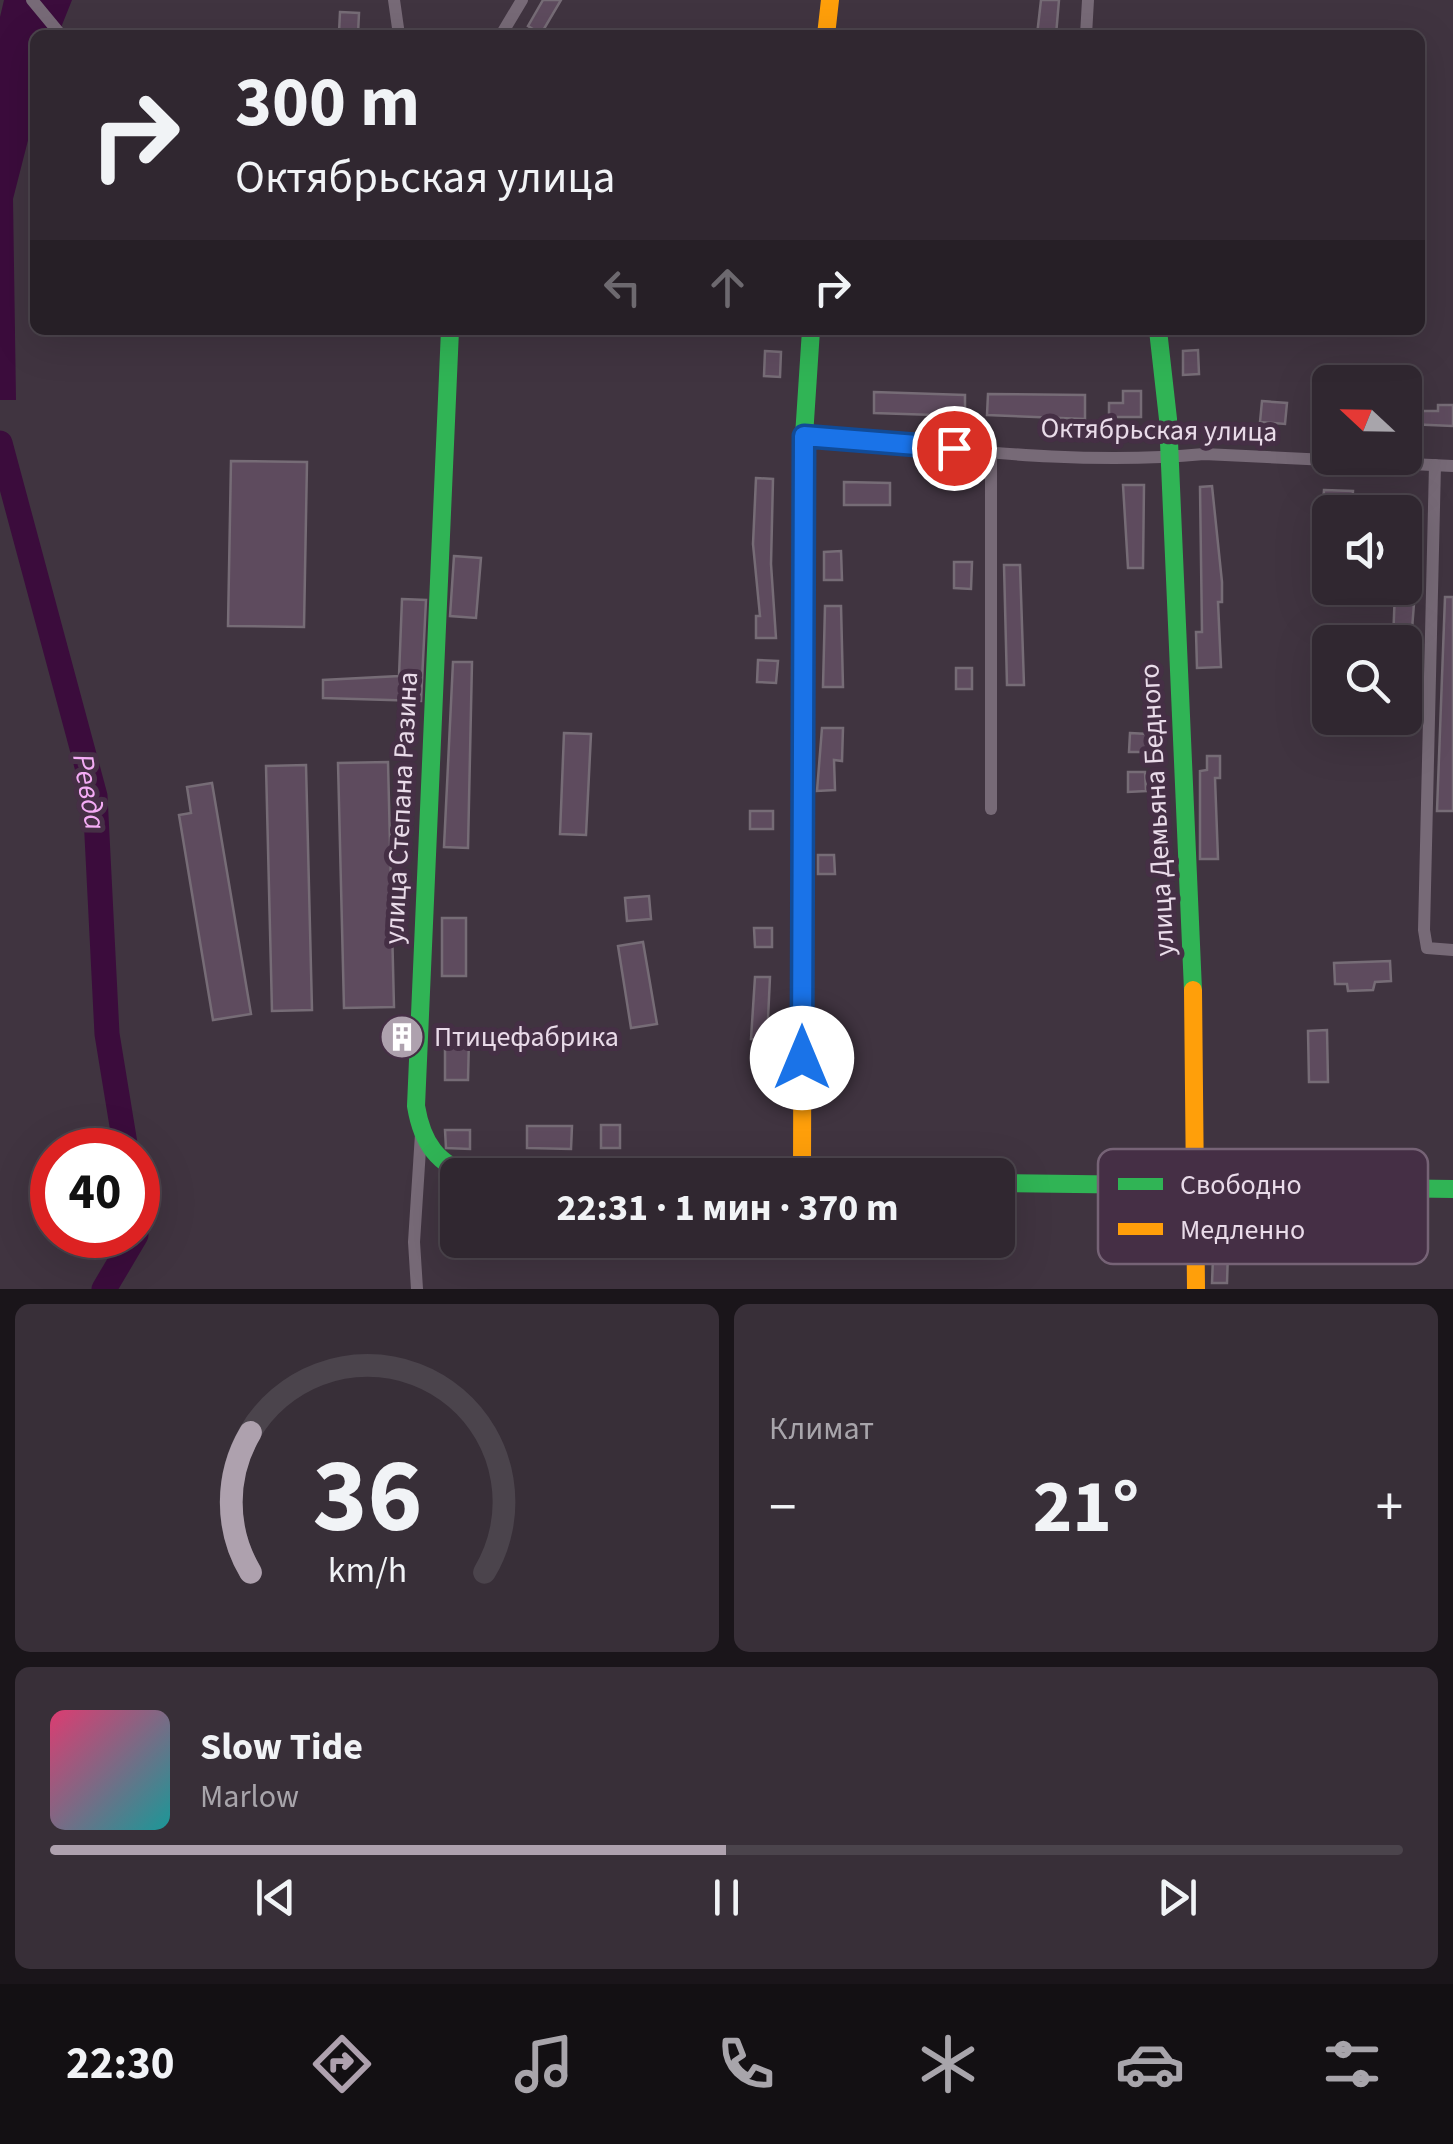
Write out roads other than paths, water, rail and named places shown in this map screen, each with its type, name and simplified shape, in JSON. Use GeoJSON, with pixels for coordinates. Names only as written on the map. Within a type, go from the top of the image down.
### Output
{"type":"FeatureCollection","features":[{"type":"Feature","properties":{"kind":"street"},"geometry":{"type":"LineString","coordinates":[[32,0],[57,30]]}},
{"type":"Feature","properties":{"kind":"street"},"geometry":{"type":"LineString","coordinates":[[394,0],[398,30]]}},
{"type":"Feature","properties":{"kind":"street"},"geometry":{"type":"LineString","coordinates":[[504,30],[522,0]]}},
{"type":"Feature","properties":{"kind":"street"},"geometry":{"type":"LineString","coordinates":[[827,30],[830,0]]}},
{"type":"Feature","properties":{"kind":"street"},"geometry":{"type":"LineString","coordinates":[[1086,30],[1088,0]]}},
{"type":"Feature","properties":{"kind":"street","name":"улица Степана Разина"},"geometry":{"type":"LineString","coordinates":[[417,1289],[414,1242],[421,1134],[416,1086],[450,335]]}},
{"type":"Feature","properties":{"kind":"street"},"geometry":{"type":"LineString","coordinates":[[802,1158],[804,436],[810,335]]}},
{"type":"Feature","properties":{"kind":"street","name":"улица Демьяна Бедного"},"geometry":{"type":"LineString","coordinates":[[1158,335],[1168,458],[1197,1149]]}},
{"type":"Feature","properties":{"kind":"street","name":"Октябрьская улица"},"geometry":{"type":"LineString","coordinates":[[804,436],[991,451],[1168,458],[1204,454],[1453,466]]}},
{"type":"Feature","properties":{"kind":"street"},"geometry":{"type":"LineString","coordinates":[[991,451],[991,809]]}},
{"type":"Feature","properties":{"kind":"street"},"geometry":{"type":"LineString","coordinates":[[1435,465],[1423,905],[1428,948],[1453,950]]}},
{"type":"Feature","properties":{"kind":"street"},"geometry":{"type":"LineString","coordinates":[[421,1134],[440,1160]]}},
{"type":"Feature","properties":{"kind":"street"},"geometry":{"type":"LineString","coordinates":[[1015,1183],[1098,1184]]}},
{"type":"Feature","properties":{"kind":"street"},"geometry":{"type":"LineString","coordinates":[[1428,1189],[1453,1189]]}},
{"type":"Feature","properties":{"kind":"street","name":"улица Демьяна Бедного"},"geometry":{"type":"LineString","coordinates":[[1196,1264],[1196,1289]]}},
{"type":"Feature","properties":{"kind":"waterway","name":"Ревда"},"geometry":{"type":"LineString","coordinates":[[0,443],[95,796],[107,1034],[122,1128]]}},
{"type":"Feature","properties":{"kind":"waterway","name":"Ревда"},"geometry":{"type":"LineString","coordinates":[[104,1289],[122,1258]]}},
{"type":"Feature","properties":{"kind":"place","name":"Птицефабрика"},"geometry":{"type":"Point","coordinates":[402,1037]}}]}
